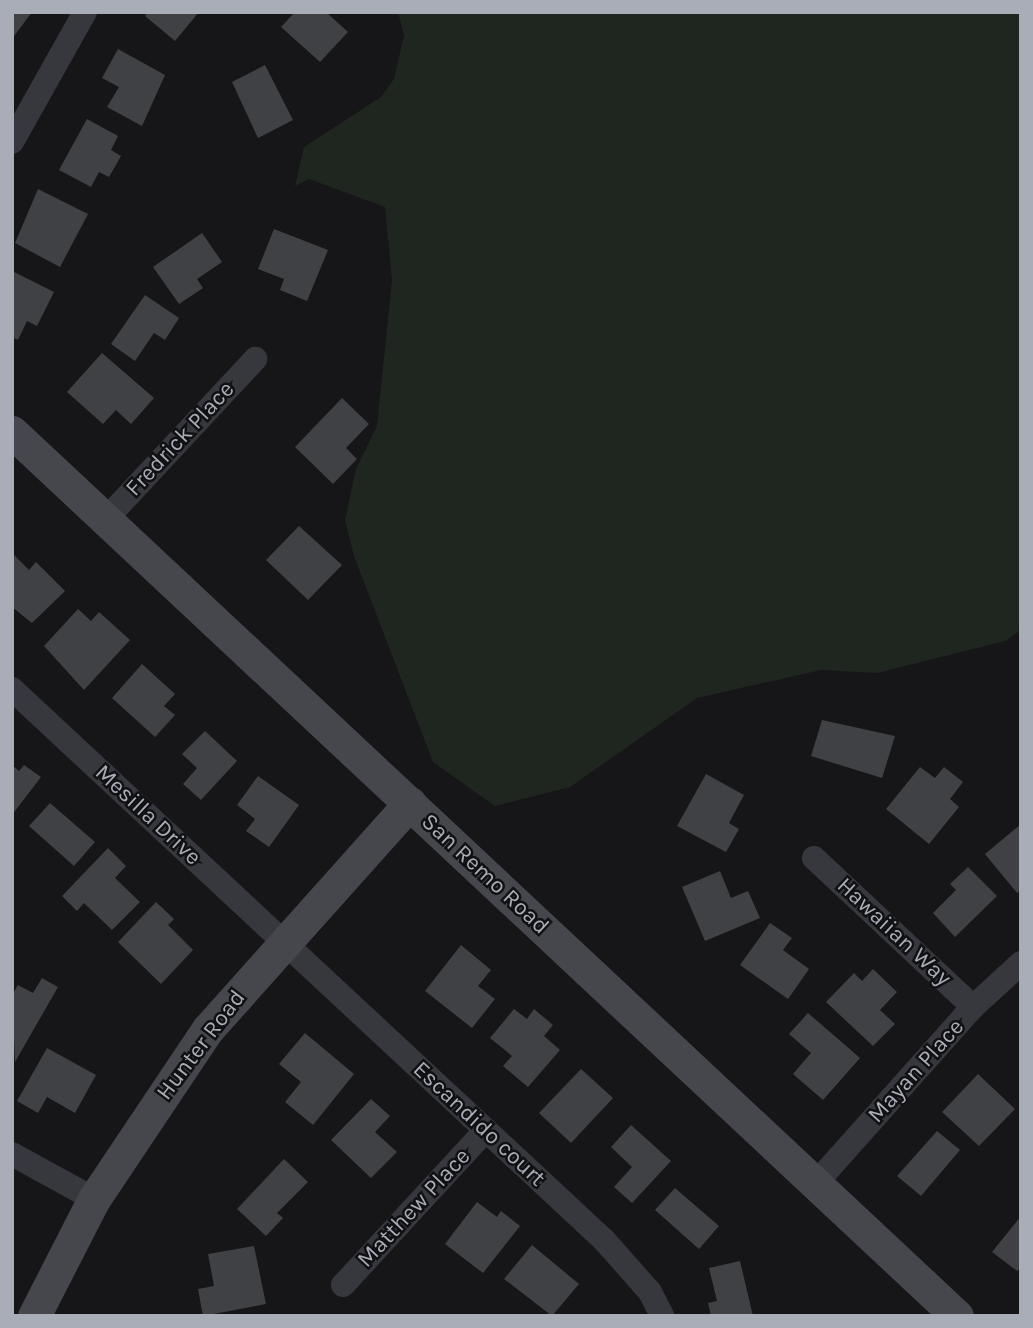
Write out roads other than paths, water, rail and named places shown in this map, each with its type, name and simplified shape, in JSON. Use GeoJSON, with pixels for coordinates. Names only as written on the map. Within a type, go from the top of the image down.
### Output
{"type":"FeatureCollection","features":[{"type":"Feature","properties":{"kind":"street"},"geometry":{"type":"LineString","coordinates":[[12,142],[85,12]]}},
{"type":"Feature","properties":{"kind":"street","name":"Fredrick Place"},"geometry":{"type":"LineString","coordinates":[[106,519],[255,359]]}},
{"type":"Feature","properties":{"kind":"street","name":"San Remo Road"},"geometry":{"type":"LineString","coordinates":[[12,432],[957,1316]]}},
{"type":"Feature","properties":{"kind":"street","name":"Mesilla Drive"},"geometry":{"type":"LineString","coordinates":[[12,689],[284,942]]}},
{"type":"Feature","properties":{"kind":"street","name":"Hunter Road"},"geometry":{"type":"LineString","coordinates":[[34,1316],[94,1199],[208,1029],[410,803]]}},
{"type":"Feature","properties":{"kind":"street","name":"Hawaiian Way"},"geometry":{"type":"LineString","coordinates":[[814,858],[973,1007]]}},
{"type":"Feature","properties":{"kind":"street","name":"Escandido court"},"geometry":{"type":"LineString","coordinates":[[284,942],[604,1240],[650,1292],[662,1316]]}},
{"type":"Feature","properties":{"kind":"street","name":"Mayan Place"},"geometry":{"type":"LineString","coordinates":[[816,1183],[973,1007],[1021,962]]}},
{"type":"Feature","properties":{"kind":"street","name":"Matthew Place"},"geometry":{"type":"LineString","coordinates":[[343,1285],[485,1131]]}},
{"type":"Feature","properties":{"kind":"street"},"geometry":{"type":"LineString","coordinates":[[12,1154],[94,1199]]}}]}
